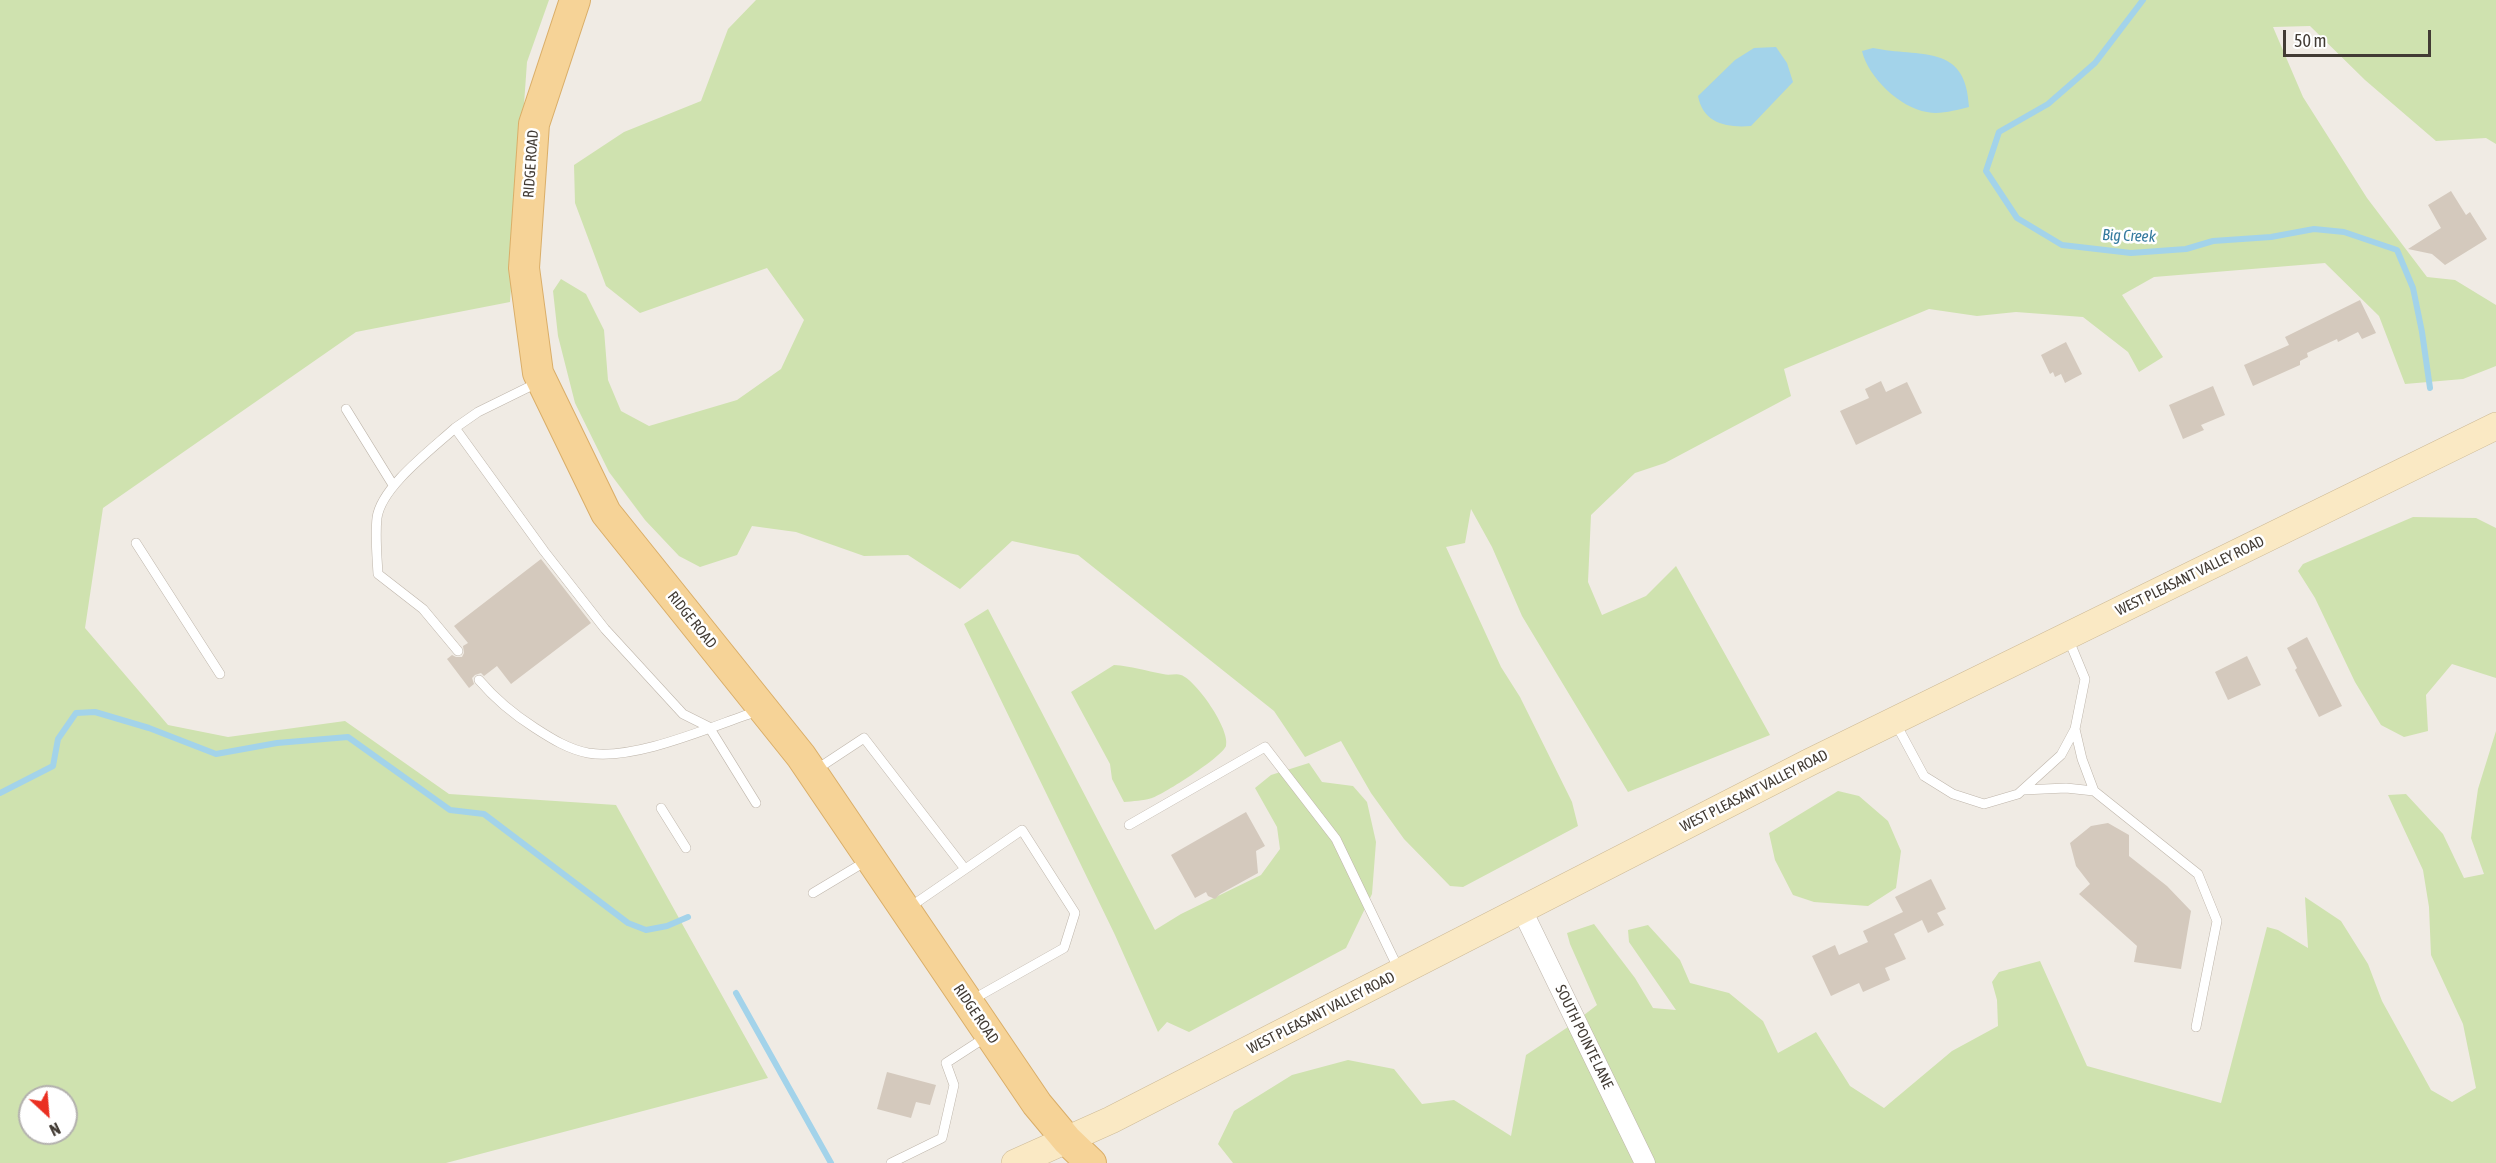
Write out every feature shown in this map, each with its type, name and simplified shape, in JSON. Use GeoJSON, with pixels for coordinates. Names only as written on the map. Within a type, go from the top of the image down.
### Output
{"type":"FeatureCollection","features":[{"type":"Feature","properties":{"kind":"main road","name":"RIDGE ROAD"},"geometry":{"type":"LineString","coordinates":[[575,0],[534,124],[524,268],[538,373],[606,513],[812,772],[1037,1104],[1091,1163]]}},
{"type":"Feature","properties":{"kind":"main road","name":"WEST PLEASANT VALLEY ROAD"},"geometry":{"type":"LineString","coordinates":[[1015,1163],[1068,1140],[1894,721],[2496,426]]}},
{"type":"Feature","properties":{"kind":"street","name":"SOUTH POINTE LANE"},"geometry":{"type":"LineString","coordinates":[[1522,910],[1645,1163]]}},
{"type":"Feature","properties":{"kind":"lane"},"geometry":{"type":"LineString","coordinates":[[458,651],[423,609],[378,574],[377,516],[393,485],[466,419],[542,381]]}},
{"type":"Feature","properties":{"kind":"lane"},"geometry":{"type":"LineString","coordinates":[[346,409],[393,485]]}},
{"type":"Feature","properties":{"kind":"lane"},"geometry":{"type":"LineString","coordinates":[[454,429],[605,629],[683,714],[709,727],[756,803]]}},
{"type":"Feature","properties":{"kind":"lane"},"geometry":{"type":"LineString","coordinates":[[136,543],[220,674]]}},
{"type":"Feature","properties":{"kind":"lane"},"geometry":{"type":"LineString","coordinates":[[1894,721],[1924,776],[1953,794],[1984,804],[2018,794],[2061,755],[2075,729],[2085,679],[2067,636]]}},
{"type":"Feature","properties":{"kind":"lane"},"geometry":{"type":"LineString","coordinates":[[479,680],[494,698],[512,713],[560,744],[590,753],[632,751],[763,709]]}},
{"type":"Feature","properties":{"kind":"lane"},"geometry":{"type":"LineString","coordinates":[[2075,729],[2082,759],[2094,790],[2198,874],[2217,921],[2196,1027]]}},
{"type":"Feature","properties":{"kind":"lane"},"geometry":{"type":"LineString","coordinates":[[812,772],[864,738],[965,869]]}},
{"type":"Feature","properties":{"kind":"lane"},"geometry":{"type":"LineString","coordinates":[[1129,825],[1265,747],[1336,839],[1400,972]]}},
{"type":"Feature","properties":{"kind":"lane"},"geometry":{"type":"LineString","coordinates":[[2023,790],[2094,790]]}},
{"type":"Feature","properties":{"kind":"lane"},"geometry":{"type":"LineString","coordinates":[[661,808],[686,848]]}},
{"type":"Feature","properties":{"kind":"lane"},"geometry":{"type":"LineString","coordinates":[[905,910],[1022,830],[1075,913],[1064,948],[968,1002]]}},
{"type":"Feature","properties":{"kind":"lane"},"geometry":{"type":"LineString","coordinates":[[813,893],[870,858]]}},
{"type":"Feature","properties":{"kind":"lane"},"geometry":{"type":"LineString","coordinates":[[891,1163],[942,1138],[954,1085],[946,1063],[990,1034]]}},
{"type":"Feature","properties":{"kind":"green space"},"geometry":{"type":"Polygon","coordinates":[[[0,0],[549,0],[527,62],[510,302],[356,332],[103,508],[85,628],[168,725],[228,737],[345,721],[449,794],[616,805],[768,1078],[446,1163],[0,1163],[0,0]]]}},
{"type":"Feature","properties":{"kind":"green space"},"geometry":{"type":"Polygon","coordinates":[[[756,0],[2496,0],[2496,144],[2486,138],[2436,141],[2365,80],[2310,26],[2273,27],[2303,97],[2367,198],[2427,277],[2455,280],[2496,305],[2496,366],[2463,379],[2405,384],[2379,316],[2325,263],[2154,277],[2122,295],[2163,357],[2139,372],[2128,352],[2083,317],[2016,312],[1977,316],[1929,309],[1784,369],[1791,396],[1665,463],[1635,473],[1591,515],[1588,582],[1602,615],[1646,596],[1676,566],[1770,735],[1628,792],[1522,616],[1492,547],[1471,509],[1465,543],[1446,547],[1501,667],[1520,697],[1572,802],[1578,826],[1463,887],[1450,886],[1404,839],[1371,793],[1341,741],[1305,757],[1274,711],[1078,555],[1012,541],[960,589],[908,555],[864,556],[796,532],[752,526],[737,555],[700,567],[679,556],[645,520],[609,472],[575,403],[558,336],[553,291],[561,279],[586,294],[604,330],[608,380],[621,411],[649,426],[737,400],[781,369],[804,320],[767,268],[640,313],[606,286],[575,203],[574,165],[624,132],[701,101],[728,29],[756,0]]]}},
{"type":"Feature","properties":{"kind":"green space"},"geometry":{"type":"Polygon","coordinates":[[[2413,517],[2476,518],[2496,528],[2496,678],[2452,664],[2426,695],[2428,731],[2404,737],[2381,725],[2355,682],[2315,598],[2298,571],[2303,564],[2413,517]]]}},
{"type":"Feature","properties":{"kind":"green space"},"geometry":{"type":"Polygon","coordinates":[[[988,609],[1155,930],[1181,914],[1261,875],[1280,849],[1277,827],[1255,788],[1271,775],[1309,763],[1322,782],[1353,786],[1367,802],[1376,842],[1372,894],[1346,948],[1189,1032],[1167,1022],[1158,1032],[1115,935],[964,624],[988,609]]]}},
{"type":"Feature","properties":{"kind":"green space"},"geometry":{"type":"Polygon","coordinates":[[[1114,665],[1165,675],[1179,674],[1187,679],[1211,706],[1226,739],[1226,746],[1222,751],[1204,766],[1180,783],[1149,799],[1124,802],[1112,779],[1110,764],[1071,692],[1114,665]]]}},
{"type":"Feature","properties":{"kind":"green space"},"geometry":{"type":"Polygon","coordinates":[[[2496,731],[2496,1163],[1233,1163],[1218,1144],[1234,1111],[1292,1075],[1348,1060],[1394,1069],[1422,1104],[1454,1100],[1511,1136],[1526,1055],[1597,1005],[1567,933],[1594,924],[1635,978],[1653,1008],[1676,1010],[1629,942],[1628,930],[1648,925],[1680,960],[1690,983],[1729,993],[1763,1021],[1778,1053],[1816,1032],[1850,1086],[1884,1108],[1952,1051],[1998,1026],[1997,1000],[1992,982],[1999,972],[2040,961],[2087,1066],[2221,1103],[2267,927],[2278,930],[2308,948],[2305,897],[2341,921],[2368,964],[2382,1001],[2431,1090],[2452,1102],[2476,1088],[2463,1024],[2431,955],[2429,907],[2423,870],[2388,795],[2406,794],[2443,834],[2464,878],[2484,874],[2471,838],[2478,789],[2496,731]]]}},
{"type":"Feature","properties":{"kind":"green space"},"geometry":{"type":"Polygon","coordinates":[[[1838,791],[1859,796],[1888,821],[1901,851],[1896,888],[1868,906],[1814,902],[1793,895],[1775,860],[1769,833],[1838,791]]]}},
{"type":"Feature","properties":{"kind":"water"},"geometry":{"type":"Polygon","coordinates":[[[1776,47],[1787,63],[1793,82],[1751,126],[1725,125],[1710,118],[1698,96],[1735,60],[1754,48],[1776,47]]]}},
{"type":"Feature","properties":{"kind":"water"},"geometry":{"type":"Polygon","coordinates":[[[1873,48],[1923,54],[1950,62],[1959,72],[1966,86],[1969,107],[1932,113],[1917,109],[1896,98],[1878,81],[1865,61],[1862,51],[1873,48]]]}},
{"type":"Feature","properties":{"kind":"building"},"geometry":{"type":"Polygon","coordinates":[[[2451,191],[2466,215],[2470,212],[2487,239],[2445,265],[2432,254],[2408,249],[2441,228],[2428,205],[2451,191]]]}},
{"type":"Feature","properties":{"kind":"building"},"geometry":{"type":"Polygon","coordinates":[[[2360,300],[2376,333],[2362,339],[2358,332],[2338,342],[2337,339],[2307,353],[2308,357],[2300,361],[2300,365],[2253,386],[2244,365],[2289,345],[2285,337],[2360,300]]]}},
{"type":"Feature","properties":{"kind":"building"},"geometry":{"type":"Polygon","coordinates":[[[2066,342],[2082,374],[2065,383],[2061,374],[2055,377],[2053,372],[2050,374],[2041,355],[2066,342]]]}},
{"type":"Feature","properties":{"kind":"building"},"geometry":{"type":"Polygon","coordinates":[[[1881,381],[1886,392],[1907,382],[1922,413],[1856,445],[1840,411],[1869,398],[1865,389],[1881,381]]]}},
{"type":"Feature","properties":{"kind":"building"},"geometry":{"type":"Polygon","coordinates":[[[2213,386],[2225,415],[2201,425],[2204,430],[2183,439],[2169,405],[2213,386]]]}},
{"type":"Feature","properties":{"kind":"building"},"geometry":{"type":"Polygon","coordinates":[[[541,559],[591,623],[511,684],[497,666],[484,676],[481,673],[475,675],[472,678],[474,684],[469,688],[447,659],[452,655],[462,657],[463,646],[468,643],[454,626],[541,559]]]}},
{"type":"Feature","properties":{"kind":"building"},"geometry":{"type":"Polygon","coordinates":[[[2307,637],[2342,706],[2319,717],[2295,670],[2297,668],[2287,648],[2307,637]]]}},
{"type":"Feature","properties":{"kind":"building"},"geometry":{"type":"Polygon","coordinates":[[[2247,656],[2261,685],[2228,700],[2215,672],[2247,656]]]}},
{"type":"Feature","properties":{"kind":"building"},"geometry":{"type":"Polygon","coordinates":[[[1246,812],[1265,846],[1256,851],[1258,873],[1215,899],[1208,896],[1206,892],[1195,898],[1171,855],[1246,812]]]}},
{"type":"Feature","properties":{"kind":"building"},"geometry":{"type":"Polygon","coordinates":[[[2108,823],[2129,835],[2129,856],[2167,886],[2191,911],[2181,969],[2134,962],[2137,946],[2079,894],[2090,884],[2076,866],[2070,843],[2091,826],[2108,823]]]}},
{"type":"Feature","properties":{"kind":"building"},"geometry":{"type":"Polygon","coordinates":[[[1931,879],[1946,909],[1937,913],[1944,925],[1928,933],[1922,920],[1894,934],[1906,959],[1885,968],[1890,980],[1863,992],[1859,983],[1831,996],[1812,956],[1835,945],[1839,955],[1868,942],[1863,931],[1903,912],[1895,897],[1931,879]]]}},
{"type":"Feature","properties":{"kind":"building"},"geometry":{"type":"Polygon","coordinates":[[[887,1072],[936,1085],[930,1105],[916,1102],[911,1118],[877,1109],[887,1072]]]}},
{"type":"Feature","properties":{"kind":"waterway","name":"Big Creek"},"geometry":{"type":"LineString","coordinates":[[2143,0],[2095,63],[2048,104],[1999,132],[1986,171],[2017,218],[2062,245],[2131,253],[2186,249],[2213,241],[2271,237],[2314,229],[2344,232],[2397,250],[2413,288],[2430,388]]}},
{"type":"Feature","properties":{"kind":"waterway"},"geometry":{"type":"LineString","coordinates":[[0,793],[53,766],[58,739],[76,713],[95,712],[149,728],[216,754],[277,743],[348,737],[450,810],[484,814],[628,923],[646,930],[667,926],[688,917]]}},
{"type":"Feature","properties":{"kind":"waterway"},"geometry":{"type":"LineString","coordinates":[[736,993],[831,1163]]}}]}
